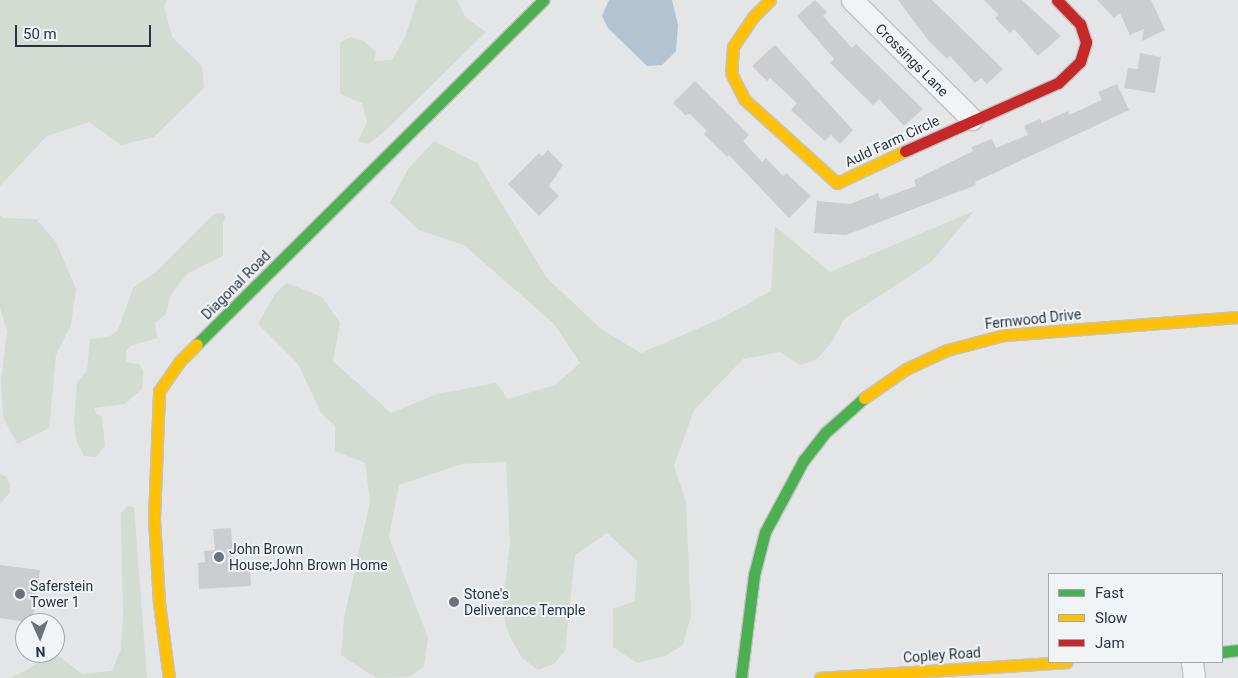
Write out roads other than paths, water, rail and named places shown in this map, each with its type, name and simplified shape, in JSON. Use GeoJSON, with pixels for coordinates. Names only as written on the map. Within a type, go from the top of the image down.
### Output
{"type":"FeatureCollection","features":[{"type":"Feature","properties":{"kind":"street","name":"Diagonal Road"},"geometry":{"type":"LineString","coordinates":[[169,678],[159,603],[154,518],[154,462],[160,391],[179,362],[543,0]]}},
{"type":"Feature","properties":{"kind":"street","name":"Auld Farm Circle"},"geometry":{"type":"LineString","coordinates":[[770,0],[753,16],[733,47],[731,73],[744,99],[838,183],[972,119],[1058,84],[1080,62],[1086,42],[1080,24],[1057,0]]}},
{"type":"Feature","properties":{"kind":"street","name":"Crossings Lane"},"geometry":{"type":"LineString","coordinates":[[852,0],[972,119]]}},
{"type":"Feature","properties":{"kind":"street","name":"Fernwood Drive"},"geometry":{"type":"LineString","coordinates":[[742,678],[754,575],[765,532],[778,504],[799,468],[826,432],[875,388],[906,369],[947,350],[1004,334],[1238,317]]}},
{"type":"Feature","properties":{"kind":"street"},"geometry":{"type":"LineString","coordinates":[[1223,652],[1238,650]]}},
{"type":"Feature","properties":{"kind":"street","name":"Copley Road"},"geometry":{"type":"LineString","coordinates":[[820,678],[976,673],[1058,663]]}},
{"type":"Feature","properties":{"kind":"street"},"geometry":{"type":"LineString","coordinates":[[1192,663],[1194,678]]}},
{"type":"Feature","properties":{"kind":"water"},"geometry":{"type":"Polygon","coordinates":[[[609,0],[672,0],[678,25],[676,51],[662,65],[647,66],[608,28],[602,16],[609,0]]]}},
{"type":"Feature","properties":{"kind":"place","name":"John Brown House;John Brown Home"},"geometry":{"type":"Point","coordinates":[219,557]}},
{"type":"Feature","properties":{"kind":"place","name":"Saferstein Tower 1"},"geometry":{"type":"Point","coordinates":[20,594]}},
{"type":"Feature","properties":{"kind":"place","name":"Stone's Deliverance Temple"},"geometry":{"type":"Point","coordinates":[454,602]}}]}
